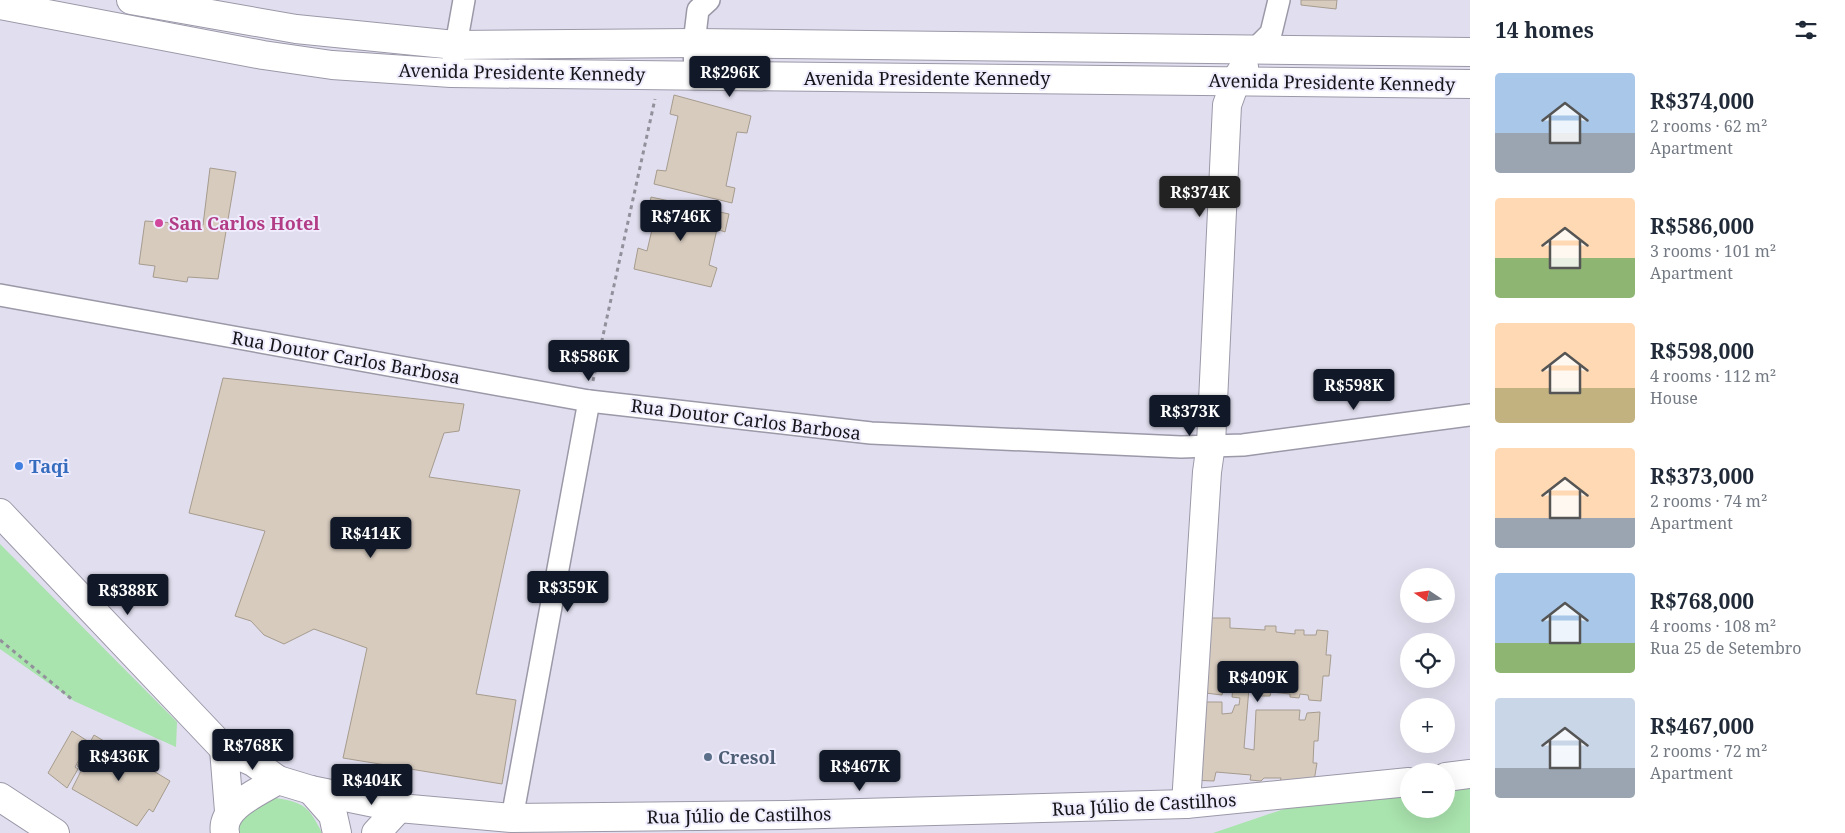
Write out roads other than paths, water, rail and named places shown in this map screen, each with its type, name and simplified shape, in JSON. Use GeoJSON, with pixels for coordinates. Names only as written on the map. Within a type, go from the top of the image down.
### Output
{"type":"FeatureCollection","features":[{"type":"Feature","properties":{"kind":"street","name":"Avenida Presidente Kennedy"},"geometry":{"type":"LineString","coordinates":[[131,0],[198,6],[296,28],[455,45],[694,43],[1457,52]]}},
{"type":"Feature","properties":{"kind":"street"},"geometry":{"type":"LineString","coordinates":[[451,73],[464,0]]}},
{"type":"Feature","properties":{"kind":"street"},"geometry":{"type":"LineString","coordinates":[[695,77],[694,43],[698,10],[709,0]]}},
{"type":"Feature","properties":{"kind":"street"},"geometry":{"type":"LineString","coordinates":[[1186,804],[1207,472],[1211,444],[1227,105],[1236,80],[1254,50],[1271,33],[1279,0]]}},
{"type":"Feature","properties":{"kind":"street","name":"Avenida Presidente Kennedy"},"geometry":{"type":"LineString","coordinates":[[0,5],[189,42],[332,65],[451,73],[695,77],[1458,83]]}},
{"type":"Feature","properties":{"kind":"street"},"geometry":{"type":"LineString","coordinates":[[189,42],[198,6]]}},
{"type":"Feature","properties":{"kind":"street"},"geometry":{"type":"LineString","coordinates":[[1457,52],[1458,83]]}},
{"type":"Feature","properties":{"kind":"street","name":"Rua Doutor Carlos Barbosa"},"geometry":{"type":"LineString","coordinates":[[0,295],[589,401],[871,433],[1181,447],[1211,444],[1243,444],[1470,415]]}},
{"type":"Feature","properties":{"kind":"street"},"geometry":{"type":"LineString","coordinates":[[512,818],[589,401]]}},
{"type":"Feature","properties":{"kind":"street"},"geometry":{"type":"LineString","coordinates":[[0,513],[224,748],[223,825]]}},
{"type":"Feature","properties":{"kind":"street","name":"Rua Júlio de Castilhos"},"geometry":{"type":"LineString","coordinates":[[224,748],[253,762],[278,780],[311,790],[399,808],[512,818],[787,815],[1186,804],[1400,783]]}},
{"type":"Feature","properties":{"kind":"street"},"geometry":{"type":"LineString","coordinates":[[1455,776],[1470,774]]}},
{"type":"Feature","properties":{"kind":"street"},"geometry":{"type":"LineString","coordinates":[[223,825],[278,780]]}},
{"type":"Feature","properties":{"kind":"street"},"geometry":{"type":"LineString","coordinates":[[311,790],[333,815],[337,833]]}},
{"type":"Feature","properties":{"kind":"street"},"geometry":{"type":"LineString","coordinates":[[0,798],[55,833]]}},
{"type":"Feature","properties":{"kind":"street"},"geometry":{"type":"LineString","coordinates":[[376,833],[399,808]]}},
{"type":"Feature","properties":{"kind":"place","name":"San Carlos Hotel"},"geometry":{"type":"Point","coordinates":[159,223]}},
{"type":"Feature","properties":{"kind":"place","name":"Taqi"},"geometry":{"type":"Point","coordinates":[19,466]}},
{"type":"Feature","properties":{"kind":"place","name":"Cresol"},"geometry":{"type":"Point","coordinates":[708,757]}}]}
